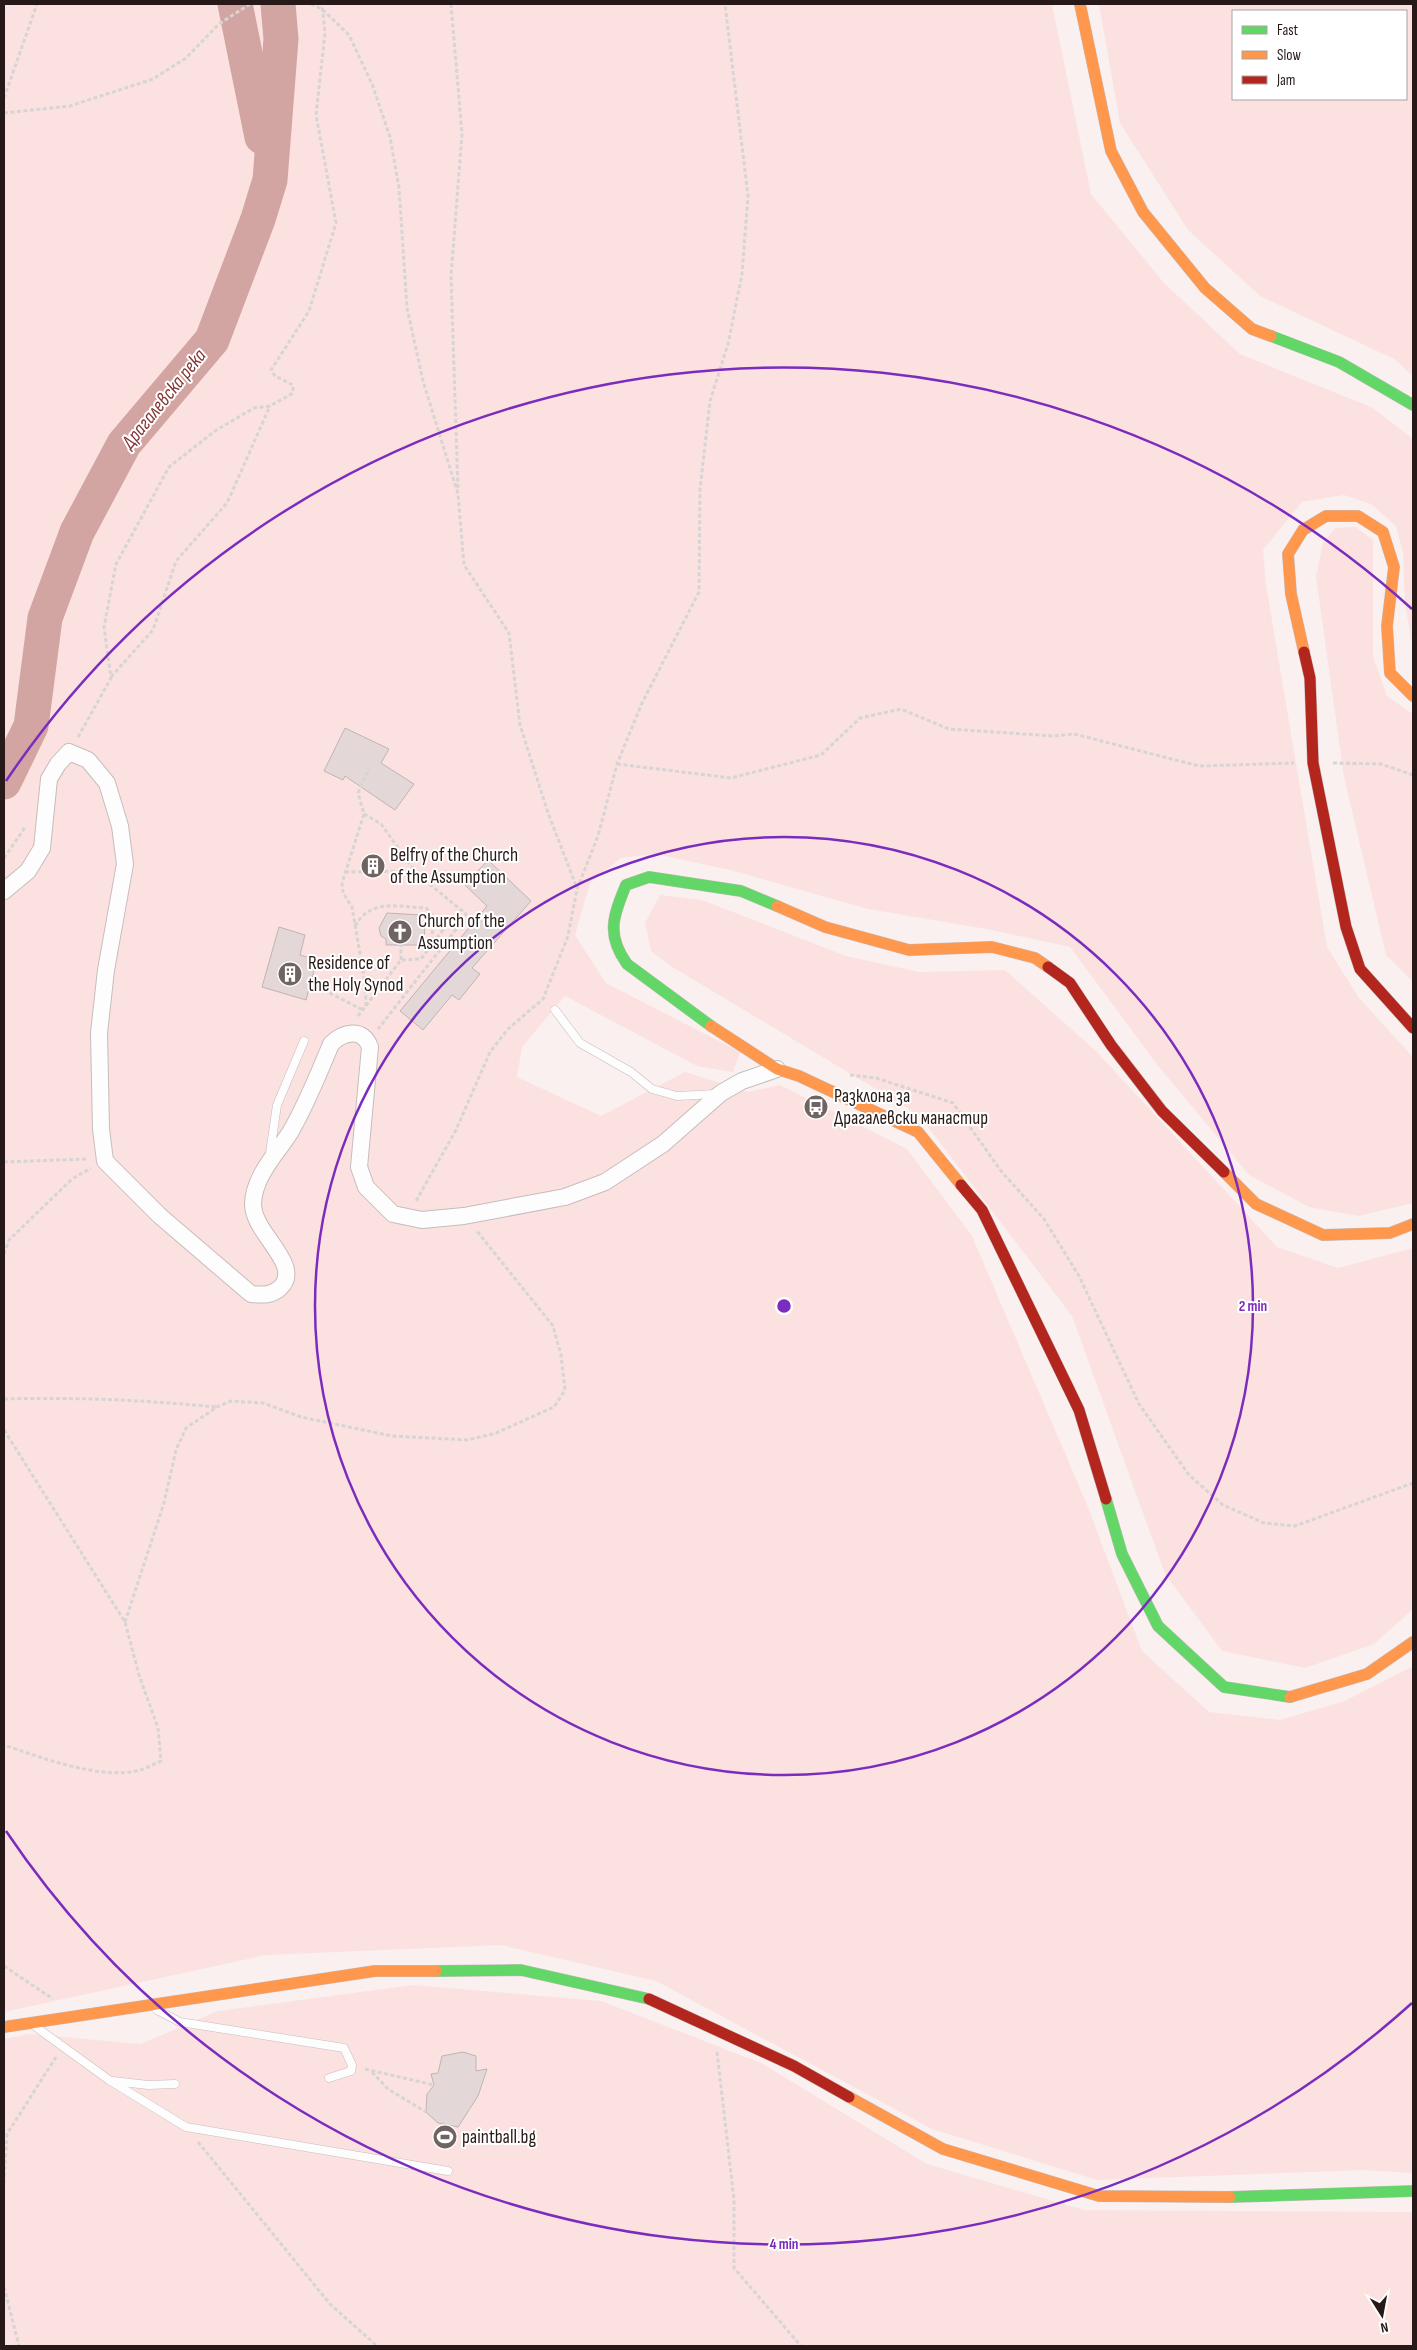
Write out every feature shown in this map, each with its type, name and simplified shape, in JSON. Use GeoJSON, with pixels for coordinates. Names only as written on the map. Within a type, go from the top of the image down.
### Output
{"type":"FeatureCollection","features":[{"type":"Feature","properties":{"kind":"street"},"geometry":{"type":"LineString","coordinates":[[1080,4],[1111,151],[1143,212],[1178,252],[1205,288],[1252,329],[1338,362],[1413,405]]}},
{"type":"Feature","properties":{"kind":"street"},"geometry":{"type":"LineString","coordinates":[[1413,696],[1390,673],[1387,626],[1394,567],[1383,532],[1358,516],[1326,516],[1303,530],[1288,554],[1291,594],[1310,678],[1313,763],[1346,927],[1360,969],[1413,1028]]}},
{"type":"Feature","properties":{"kind":"street"},"geometry":{"type":"LineString","coordinates":[[4,891],[28,871],[42,848],[50,779],[58,764],[69,752],[88,760],[107,783],[120,826],[125,864],[106,970],[99,1033],[101,1129],[105,1161],[160,1216],[251,1294],[265,1295],[276,1291],[283,1285],[287,1275],[286,1264],[262,1232],[254,1215],[256,1185],[290,1132],[331,1044],[338,1037],[346,1033],[358,1034],[368,1042],[370,1054],[359,1167],[366,1187],[392,1214],[422,1220],[464,1216],[565,1198],[605,1182],[663,1144],[721,1093],[742,1081],[777,1069]]}},
{"type":"Feature","properties":{"kind":"street"},"geometry":{"type":"LineString","coordinates":[[1413,1224],[1390,1233],[1323,1235],[1256,1204],[1162,1111],[1111,1045],[1070,983],[1034,958],[992,947],[909,950],[825,927],[742,891],[649,877],[626,884],[615,910],[613,931],[616,951],[626,964],[718,1031],[777,1069],[800,1076],[918,1132],[982,1210],[1079,1410],[1122,1554],[1158,1626],[1224,1687],[1290,1697],[1366,1674],[1413,1642]]}},
{"type":"Feature","properties":{"kind":"street"},"geometry":{"type":"LineString","coordinates":[[4,2027],[375,1971],[521,1970],[656,2001],[794,2066],[943,2149],[1099,2196],[1240,2197],[1413,2191]]}},
{"type":"Feature","properties":{"kind":"lane"},"geometry":{"type":"LineString","coordinates":[[555,1010],[580,1043],[631,1072],[652,1089],[677,1096],[721,1093]]}},
{"type":"Feature","properties":{"kind":"lane"},"geometry":{"type":"LineString","coordinates":[[268,1165],[277,1104],[304,1041]]}},
{"type":"Feature","properties":{"kind":"lane"},"geometry":{"type":"LineString","coordinates":[[146,2005],[180,2022],[344,2048],[352,2068],[351,2071],[329,2078]]}},
{"type":"Feature","properties":{"kind":"lane"},"geometry":{"type":"LineString","coordinates":[[32,2022],[36,2027],[109,2080],[186,2127],[448,2171]]}},
{"type":"Feature","properties":{"kind":"lane"},"geometry":{"type":"LineString","coordinates":[[109,2080],[148,2085],[175,2084]]}},
{"type":"Feature","properties":{"kind":"path"},"geometry":{"type":"LineString","coordinates":[[4,98],[37,4]]}},
{"type":"Feature","properties":{"kind":"path"},"geometry":{"type":"LineString","coordinates":[[4,113],[70,106],[153,79],[186,58],[226,18],[250,4]]}},
{"type":"Feature","properties":{"kind":"path"},"geometry":{"type":"LineString","coordinates":[[311,4],[322,9],[349,35],[372,84],[390,137],[398,188],[407,308],[423,381],[458,494]]}},
{"type":"Feature","properties":{"kind":"path"},"geometry":{"type":"LineString","coordinates":[[111,678],[104,627],[116,564],[169,468],[215,431],[254,408],[270,406],[293,393],[293,385],[274,376],[271,370],[308,311],[336,223],[316,116],[325,33],[322,4]]}},
{"type":"Feature","properties":{"kind":"path"},"geometry":{"type":"LineString","coordinates":[[451,4],[462,134],[451,276],[458,436],[458,494],[464,565],[508,633],[520,725],[548,814],[577,889]]}},
{"type":"Feature","properties":{"kind":"path"},"geometry":{"type":"LineString","coordinates":[[392,1214],[419,1200],[456,1130],[490,1052],[508,1028],[543,999],[568,936],[577,889],[598,836],[617,764],[642,702],[699,592],[700,489],[710,402],[728,344],[740,282],[748,196],[725,4]]}},
{"type":"Feature","properties":{"kind":"path"},"geometry":{"type":"LineString","coordinates":[[69,752],[111,678],[153,630],[176,561],[227,503],[270,406]]}},
{"type":"Feature","properties":{"kind":"path"},"geometry":{"type":"LineString","coordinates":[[617,764],[731,778],[821,755],[860,718],[901,709],[949,728],[1054,736],[1074,734],[1199,766],[1313,763],[1381,764],[1413,775]]}},
{"type":"Feature","properties":{"kind":"path"},"geometry":{"type":"LineString","coordinates":[[366,1006],[365,983],[352,907],[343,893],[345,872],[364,814],[358,793],[369,768]]}},
{"type":"Feature","properties":{"kind":"path"},"geometry":{"type":"LineString","coordinates":[[364,814],[381,824],[416,873],[466,914],[462,923],[368,1042]]}},
{"type":"Feature","properties":{"kind":"path"},"geometry":{"type":"LineString","coordinates":[[345,872],[408,870],[416,873]]}},
{"type":"Feature","properties":{"kind":"path"},"geometry":{"type":"LineString","coordinates":[[355,926],[364,913],[377,906],[426,908],[434,917],[431,946]]}},
{"type":"Feature","properties":{"kind":"path"},"geometry":{"type":"LineString","coordinates":[[401,960],[421,959],[453,918],[462,923]]}},
{"type":"Feature","properties":{"kind":"path"},"geometry":{"type":"LineString","coordinates":[[346,1033],[401,960],[401,945]]}},
{"type":"Feature","properties":{"kind":"path"},"geometry":{"type":"LineString","coordinates":[[318,987],[363,1010]]}},
{"type":"Feature","properties":{"kind":"path"},"geometry":{"type":"LineString","coordinates":[[848,1075],[876,1078],[953,1103],[1001,1171],[1049,1228],[1079,1276],[1139,1404],[1189,1475],[1223,1505],[1264,1523],[1295,1526],[1413,1483]]}},
{"type":"Feature","properties":{"kind":"path"},"geometry":{"type":"LineString","coordinates":[[4,1162],[81,1158],[105,1161]]}},
{"type":"Feature","properties":{"kind":"path"},"geometry":{"type":"LineString","coordinates":[[4,1254],[9,1240],[72,1179],[105,1161]]}},
{"type":"Feature","properties":{"kind":"path"},"geometry":{"type":"LineString","coordinates":[[125,1622],[164,1503],[176,1450],[186,1428],[217,1407],[231,1401],[263,1403],[301,1417],[392,1436],[468,1440],[496,1433],[554,1407],[566,1390],[561,1355],[553,1326],[464,1216]]}},
{"type":"Feature","properties":{"kind":"path"},"geometry":{"type":"LineString","coordinates":[[4,1399],[74,1397],[217,1407]]}},
{"type":"Feature","properties":{"kind":"path"},"geometry":{"type":"LineString","coordinates":[[4,1430],[125,1622],[139,1675],[158,1728],[161,1761],[138,1771],[113,1773],[59,1764],[4,1745]]}},
{"type":"Feature","properties":{"kind":"path"},"geometry":{"type":"LineString","coordinates":[[4,1966],[76,2015]]}},
{"type":"Feature","properties":{"kind":"path"},"geometry":{"type":"LineString","coordinates":[[714,2028],[734,2200],[734,2268],[801,2346]]}},
{"type":"Feature","properties":{"kind":"path"},"geometry":{"type":"LineString","coordinates":[[4,2183],[7,2134],[63,2046]]}},
{"type":"Feature","properties":{"kind":"path"},"geometry":{"type":"LineString","coordinates":[[352,2068],[370,2070],[434,2085]]}},
{"type":"Feature","properties":{"kind":"path"},"geometry":{"type":"LineString","coordinates":[[370,2070],[388,2089],[426,2112]]}},
{"type":"Feature","properties":{"kind":"path"},"geometry":{"type":"LineString","coordinates":[[186,2127],[330,2304],[377,2346]]}},
{"type":"Feature","properties":{"kind":"path"},"geometry":{"type":"LineString","coordinates":[[4,2287],[19,2346]]}},
{"type":"Feature","properties":{"kind":"shaded area"},"geometry":{"type":"Polygon","coordinates":[[[4,4],[1052,4],[1091,194],[1164,283],[1240,354],[1373,408],[1413,439],[1413,649],[1405,604],[1403,552],[1396,526],[1371,504],[1344,495],[1302,502],[1263,550],[1266,585],[1327,947],[1359,998],[1413,1057],[1413,1203],[1359,1216],[1309,1207],[1249,1175],[1159,1067],[1070,947],[987,929],[868,909],[730,870],[656,854],[621,858],[590,883],[575,935],[606,983],[740,1052],[733,1072],[697,1066],[565,996],[522,1047],[517,1077],[601,1116],[685,1072],[748,1092],[780,1085],[907,1149],[972,1236],[1088,1507],[1142,1651],[1209,1712],[1280,1720],[1345,1701],[1413,1666],[1413,2173],[1365,2170],[1097,2180],[932,2129],[656,1981],[501,1945],[266,1955],[4,2012],[4,4]]]}},
{"type":"Feature","properties":{"kind":"shaded area"},"geometry":{"type":"Polygon","coordinates":[[[1099,4],[1413,4],[1413,376],[1394,359],[1260,296],[1188,230],[1120,123],[1099,4]]]}},
{"type":"Feature","properties":{"kind":"shaded area"},"geometry":{"type":"Polygon","coordinates":[[[1355,527],[1373,540],[1373,657],[1387,696],[1413,714],[1413,982],[1386,955],[1344,777],[1316,577],[1323,543],[1335,528],[1355,527]]]}},
{"type":"Feature","properties":{"kind":"shaded area"},"geometry":{"type":"Polygon","coordinates":[[[660,895],[702,900],[846,956],[919,972],[1005,970],[1096,1051],[1277,1247],[1338,1268],[1413,1248],[1413,1609],[1374,1644],[1305,1668],[1222,1651],[1165,1574],[1072,1316],[919,1115],[669,965],[651,951],[645,923],[660,895]]]}},
{"type":"Feature","properties":{"kind":"shaded area"},"geometry":{"type":"Polygon","coordinates":[[[413,1985],[601,2001],[761,2063],[927,2164],[1084,2210],[1413,2212],[1413,2346],[4,2346],[4,2039],[29,2034],[141,2044],[218,2011],[413,1985]]]}},
{"type":"Feature","properties":{"kind":"building"},"geometry":{"type":"Polygon","coordinates":[[[345,728],[389,749],[381,763],[414,784],[395,810],[345,776],[343,780],[324,771],[345,728]]]}},
{"type":"Feature","properties":{"kind":"building"},"geometry":{"type":"Polygon","coordinates":[[[488,860],[531,901],[472,968],[480,974],[459,1000],[452,995],[423,1030],[400,1011],[487,906],[465,885],[488,860]]]}},
{"type":"Feature","properties":{"kind":"building","name":"Church of the Assumption"},"geometry":{"type":"Polygon","coordinates":[[[387,913],[421,915],[421,921],[425,922],[424,945],[386,945],[386,939],[381,936],[379,928],[387,913]]]}},
{"type":"Feature","properties":{"kind":"building","name":"Residence of the Holy Synod"},"geometry":{"type":"Polygon","coordinates":[[[279,927],[305,935],[300,955],[317,960],[306,1000],[262,987],[279,927]]]}},
{"type":"Feature","properties":{"kind":"building"},"geometry":{"type":"Polygon","coordinates":[[[463,2052],[476,2056],[476,2071],[487,2069],[478,2096],[458,2127],[438,2123],[426,2112],[427,2094],[434,2085],[431,2074],[438,2073],[442,2056],[463,2052]]]}},
{"type":"Feature","properties":{"kind":"waterway"},"geometry":{"type":"LineString","coordinates":[[235,4],[262,137]]}},
{"type":"Feature","properties":{"kind":"waterway","name":"Драгалевска река"},"geometry":{"type":"LineString","coordinates":[[4,782],[31,726],[45,618],[77,532],[124,444],[212,340],[258,219],[270,180],[281,39],[278,4]]}},
{"type":"Feature","properties":{"kind":"traffic: fast"},"geometry":{"type":"LineString","coordinates":[[1271,336],[1339,362],[1413,405]]}},
{"type":"Feature","properties":{"kind":"traffic: fast"},"geometry":{"type":"LineString","coordinates":[[711,1026],[627,964],[620,954],[616,944],[614,925],[615,916],[626,885],[649,877],[741,891],[777,906]]}},
{"type":"Feature","properties":{"kind":"traffic: fast"},"geometry":{"type":"LineString","coordinates":[[1106,1499],[1122,1554],[1158,1626],[1224,1687],[1290,1697]]}},
{"type":"Feature","properties":{"kind":"traffic: fast"},"geometry":{"type":"LineString","coordinates":[[436,1971],[521,1970],[649,1999]]}},
{"type":"Feature","properties":{"kind":"traffic: fast"},"geometry":{"type":"LineString","coordinates":[[1230,2197],[1413,2191]]}},
{"type":"Feature","properties":{"kind":"traffic: slow"},"geometry":{"type":"LineString","coordinates":[[1080,4],[1111,151],[1143,212],[1205,288],[1252,329],[1271,336]]}},
{"type":"Feature","properties":{"kind":"traffic: slow"},"geometry":{"type":"LineString","coordinates":[[1304,652],[1291,594],[1288,554],[1303,530],[1326,516],[1358,516],[1383,532],[1394,567],[1387,626],[1390,673],[1413,696]]}},
{"type":"Feature","properties":{"kind":"traffic: slow"},"geometry":{"type":"LineString","coordinates":[[777,906],[825,927],[909,950],[992,947],[1035,958],[1048,967]]}},
{"type":"Feature","properties":{"kind":"traffic: slow"},"geometry":{"type":"LineString","coordinates":[[711,1026],[777,1069],[799,1076],[918,1132],[961,1185]]}},
{"type":"Feature","properties":{"kind":"traffic: slow"},"geometry":{"type":"LineString","coordinates":[[1224,1172],[1256,1204],[1323,1235],[1390,1233],[1413,1224]]}},
{"type":"Feature","properties":{"kind":"traffic: slow"},"geometry":{"type":"LineString","coordinates":[[1290,1697],[1367,1674],[1413,1642]]}},
{"type":"Feature","properties":{"kind":"traffic: slow"},"geometry":{"type":"LineString","coordinates":[[4,2027],[375,1971],[436,1971]]}},
{"type":"Feature","properties":{"kind":"traffic: slow"},"geometry":{"type":"LineString","coordinates":[[849,2097],[943,2149],[1099,2196],[1230,2197]]}},
{"type":"Feature","properties":{"kind":"traffic: jam"},"geometry":{"type":"LineString","coordinates":[[1304,652],[1310,678],[1313,763],[1346,927],[1360,969],[1413,1028]]}},
{"type":"Feature","properties":{"kind":"traffic: jam"},"geometry":{"type":"LineString","coordinates":[[1048,967],[1070,983],[1111,1045],[1162,1111],[1224,1172]]}},
{"type":"Feature","properties":{"kind":"traffic: jam"},"geometry":{"type":"LineString","coordinates":[[961,1185],[982,1210],[1079,1410],[1106,1499]]}},
{"type":"Feature","properties":{"kind":"traffic: jam"},"geometry":{"type":"LineString","coordinates":[[649,1999],[794,2066],[849,2097]]}},
{"type":"Feature","properties":{"kind":"place","name":"Belfry of the Church of the Assumption"},"geometry":{"type":"Point","coordinates":[373,866]}},
{"type":"Feature","properties":{"kind":"place","name":"Church of the Assumption"},"geometry":{"type":"Point","coordinates":[400,932]}},
{"type":"Feature","properties":{"kind":"place","name":"Residence of the Holy Synod"},"geometry":{"type":"Point","coordinates":[290,974]}},
{"type":"Feature","properties":{"kind":"place","name":"Разклона за Драгалевски манастир"},"geometry":{"type":"Point","coordinates":[816,1107]}},
{"type":"Feature","properties":{"kind":"place","name":"paintball.bg"},"geometry":{"type":"Point","coordinates":[445,2137]}}]}
